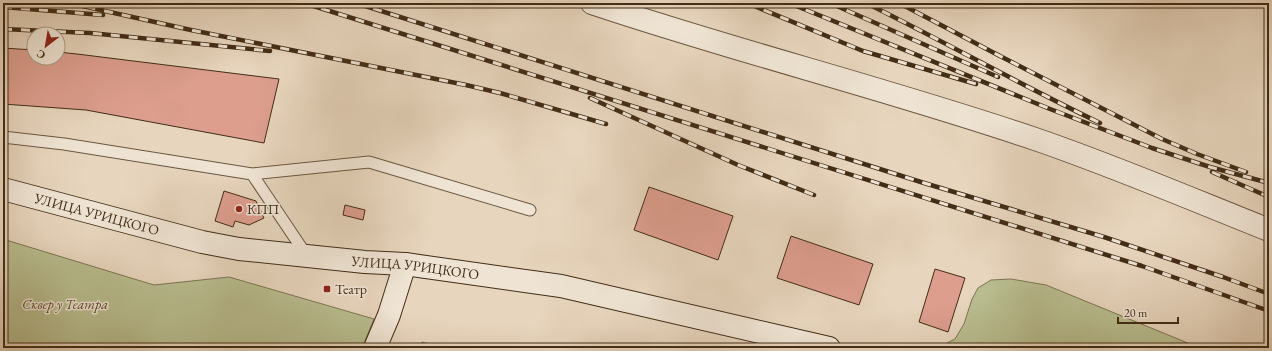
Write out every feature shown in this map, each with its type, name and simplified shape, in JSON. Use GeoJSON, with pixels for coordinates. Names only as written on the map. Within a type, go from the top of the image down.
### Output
{"type":"FeatureCollection","features":[{"type":"Feature","properties":{"kind":"street"},"geometry":{"type":"LineString","coordinates":[[592,3],[655,24],[931,106],[1036,139],[1122,171],[1269,230]]}},
{"type":"Feature","properties":{"kind":"street","name":"УЛИЦА УРИЦКОГО"},"geometry":{"type":"LineString","coordinates":[[3,189],[202,242],[238,249],[365,262],[405,264],[561,286],[829,348]]}},
{"type":"Feature","properties":{"kind":"street"},"geometry":{"type":"LineString","coordinates":[[375,348],[389,315],[405,264]]}},
{"type":"Feature","properties":{"kind":"lane"},"geometry":{"type":"LineString","coordinates":[[3,137],[64,144],[252,174],[369,162],[530,210]]}},
{"type":"Feature","properties":{"kind":"lane"},"geometry":{"type":"LineString","coordinates":[[252,174],[307,256]]}},
{"type":"Feature","properties":{"kind":"green space","name":"Сквер у Театра"},"geometry":{"type":"Polygon","coordinates":[[[6,240],[154,285],[229,277],[374,319],[362,348],[3,348],[3,243],[6,240]]]}},
{"type":"Feature","properties":{"kind":"green space"},"geometry":{"type":"Polygon","coordinates":[[[1011,279],[1046,285],[1200,348],[937,348],[955,339],[964,324],[972,299],[978,288],[991,280],[1011,279]]]}},
{"type":"Feature","properties":{"kind":"green space"},"geometry":{"type":"Polygon","coordinates":[[[422,342],[443,348],[419,348],[422,342]]]}},
{"type":"Feature","properties":{"kind":"building"},"geometry":{"type":"Polygon","coordinates":[[[3,48],[26,49],[26,66],[66,66],[66,53],[279,79],[264,143],[86,110],[3,104],[3,48]]]}},
{"type":"Feature","properties":{"kind":"building"},"geometry":{"type":"Polygon","coordinates":[[[649,187],[733,216],[718,260],[634,230],[649,187]]]}},
{"type":"Feature","properties":{"kind":"building","name":"КПП"},"geometry":{"type":"Polygon","coordinates":[[[224,191],[256,201],[264,218],[249,225],[235,221],[233,227],[215,221],[224,191]]]}},
{"type":"Feature","properties":{"kind":"building"},"geometry":{"type":"Polygon","coordinates":[[[345,205],[365,210],[363,220],[343,215],[345,205]]]}},
{"type":"Feature","properties":{"kind":"building"},"geometry":{"type":"Polygon","coordinates":[[[791,236],[873,264],[859,305],[777,278],[791,236]]]}},
{"type":"Feature","properties":{"kind":"building"},"geometry":{"type":"Polygon","coordinates":[[[935,269],[965,278],[948,332],[919,322],[935,269]]]}},
{"type":"Feature","properties":{"kind":"building"},"geometry":{"type":"Polygon","coordinates":[[[31,343],[43,348],[29,348],[31,343]]]}},
{"type":"Feature","properties":{"kind":"railway"},"geometry":{"type":"LineString","coordinates":[[69,3],[191,30],[466,85],[500,93],[606,124]]}},
{"type":"Feature","properties":{"kind":"railway"},"geometry":{"type":"LineString","coordinates":[[304,3],[1142,266],[1269,311]]}},
{"type":"Feature","properties":{"kind":"railway"},"geometry":{"type":"LineString","coordinates":[[356,3],[924,183],[1104,237],[1269,294]]}},
{"type":"Feature","properties":{"kind":"railway"},"geometry":{"type":"LineString","coordinates":[[747,3],[863,51],[976,84]]}},
{"type":"Feature","properties":{"kind":"railway"},"geometry":{"type":"LineString","coordinates":[[789,3],[1050,109],[1152,148],[1210,167],[1269,183]]}},
{"type":"Feature","properties":{"kind":"railway"},"geometry":{"type":"LineString","coordinates":[[830,3],[998,77]]}},
{"type":"Feature","properties":{"kind":"railway"},"geometry":{"type":"LineString","coordinates":[[866,3],[1100,123]]}},
{"type":"Feature","properties":{"kind":"railway"},"geometry":{"type":"LineString","coordinates":[[899,3],[1162,139],[1246,172]]}},
{"type":"Feature","properties":{"kind":"railway"},"geometry":{"type":"LineString","coordinates":[[3,7],[103,15]]}},
{"type":"Feature","properties":{"kind":"railway"},"geometry":{"type":"LineString","coordinates":[[3,29],[90,33],[270,51]]}},
{"type":"Feature","properties":{"kind":"railway"},"geometry":{"type":"LineString","coordinates":[[590,98],[738,165],[814,195]]}},
{"type":"Feature","properties":{"kind":"railway"},"geometry":{"type":"LineString","coordinates":[[1212,172],[1269,197]]}},
{"type":"Feature","properties":{"kind":"place","name":"КПП"},"geometry":{"type":"Point","coordinates":[239,209]}},
{"type":"Feature","properties":{"kind":"place","name":"Театр"},"geometry":{"type":"Point","coordinates":[327,289]}}]}
